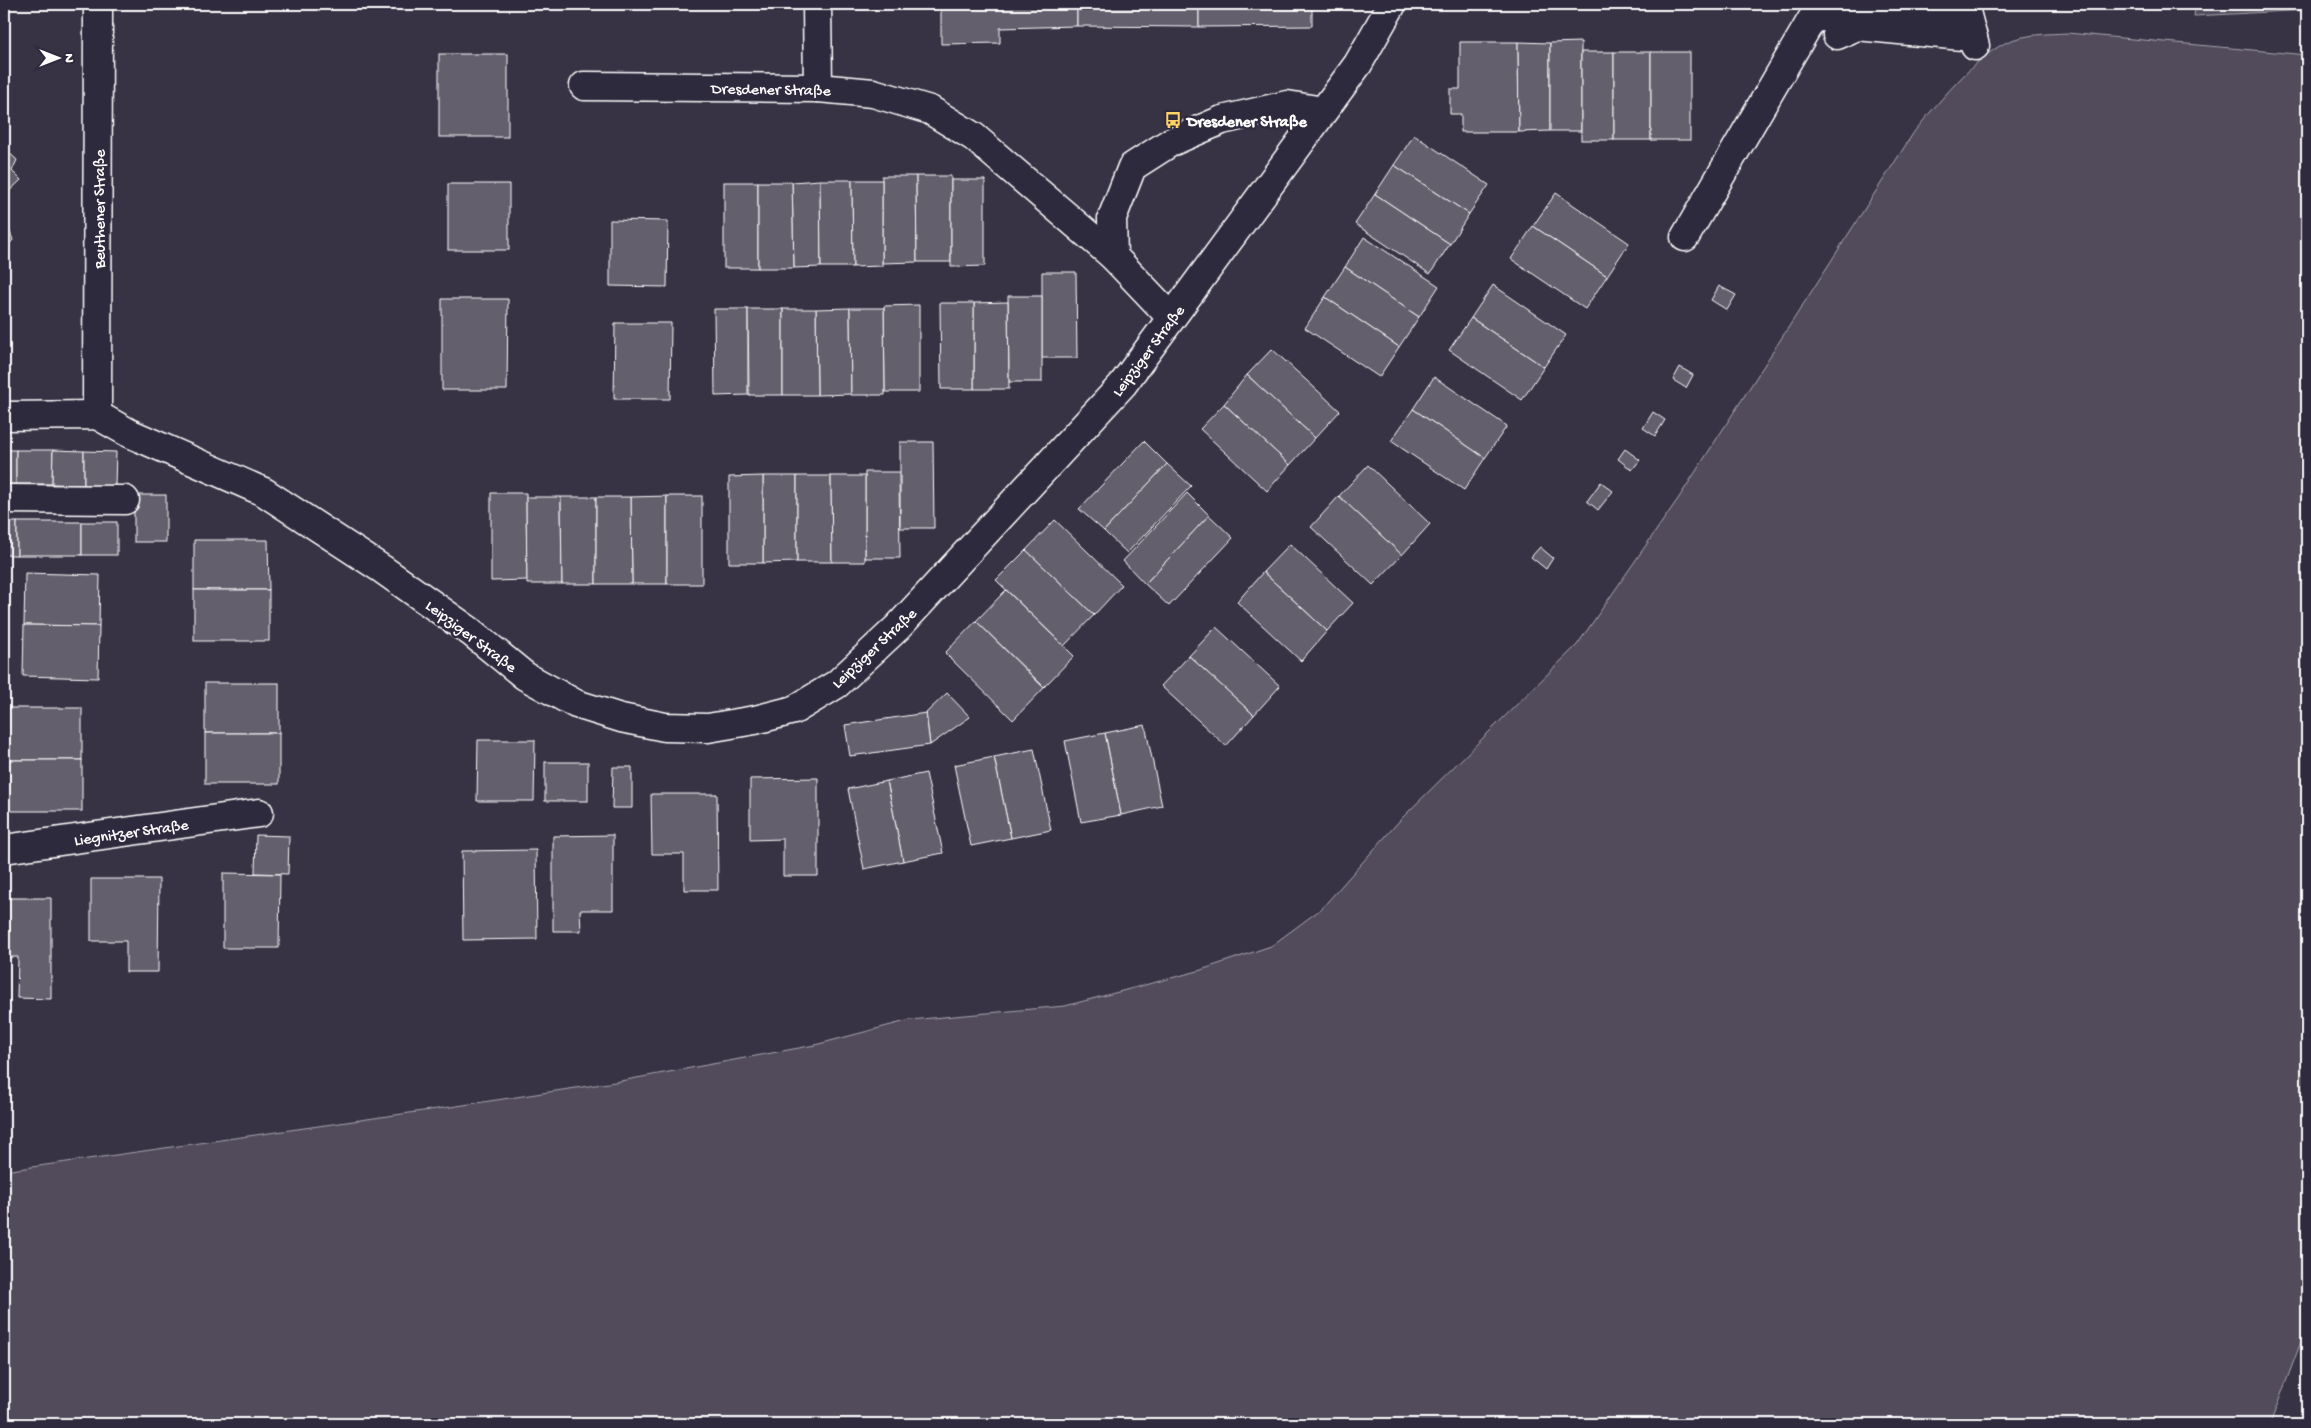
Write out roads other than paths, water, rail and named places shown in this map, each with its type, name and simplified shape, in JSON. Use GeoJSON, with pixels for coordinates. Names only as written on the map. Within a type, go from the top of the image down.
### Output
{"type":"FeatureCollection","features":[{"type":"Feature","properties":{"kind":"street","name":"Beuthener Straße"},"geometry":{"type":"LineString","coordinates":[[96,415],[98,4]]}},
{"type":"Feature","properties":{"kind":"street"},"geometry":{"type":"LineString","coordinates":[[817,4],[818,88]]}},
{"type":"Feature","properties":{"kind":"street","name":"Leipziger Straße"},"geometry":{"type":"LineString","coordinates":[[4,416],[96,415],[129,433],[264,492],[382,569],[471,632],[525,676],[576,704],[621,718],[665,727],[708,728],[755,720],[794,710],[837,684],[898,627],[1123,384],[1358,64],[1392,4]]}},
{"type":"Feature","properties":{"kind":"street"},"geometry":{"type":"LineString","coordinates":[[1964,4],[1975,44]]}},
{"type":"Feature","properties":{"kind":"street"},"geometry":{"type":"LineString","coordinates":[[1685,238],[1812,19],[1861,8],[1939,14],[1975,44]]}},
{"type":"Feature","properties":{"kind":"street"},"geometry":{"type":"LineString","coordinates":[[1837,35],[1857,26],[1975,44]]}},
{"type":"Feature","properties":{"kind":"street","name":"Dresdener Straße"},"geometry":{"type":"LineString","coordinates":[[584,86],[818,88],[873,93],[930,110],[974,137],[1113,256],[1171,317]]}},
{"type":"Feature","properties":{"kind":"street"},"geometry":{"type":"LineString","coordinates":[[1113,256],[1112,218],[1132,167],[1171,142],[1222,120],[1287,105],[1324,111]]}},
{"type":"Feature","properties":{"kind":"street"},"geometry":{"type":"LineString","coordinates":[[4,499],[125,500]]}},
{"type":"Feature","properties":{"kind":"street","name":"Liegnitzer Straße"},"geometry":{"type":"LineString","coordinates":[[4,849],[259,813]]}},
{"type":"Feature","properties":{"kind":"place","name":"Dresdener Straße"},"geometry":{"type":"Point","coordinates":[1173,120]}}]}
